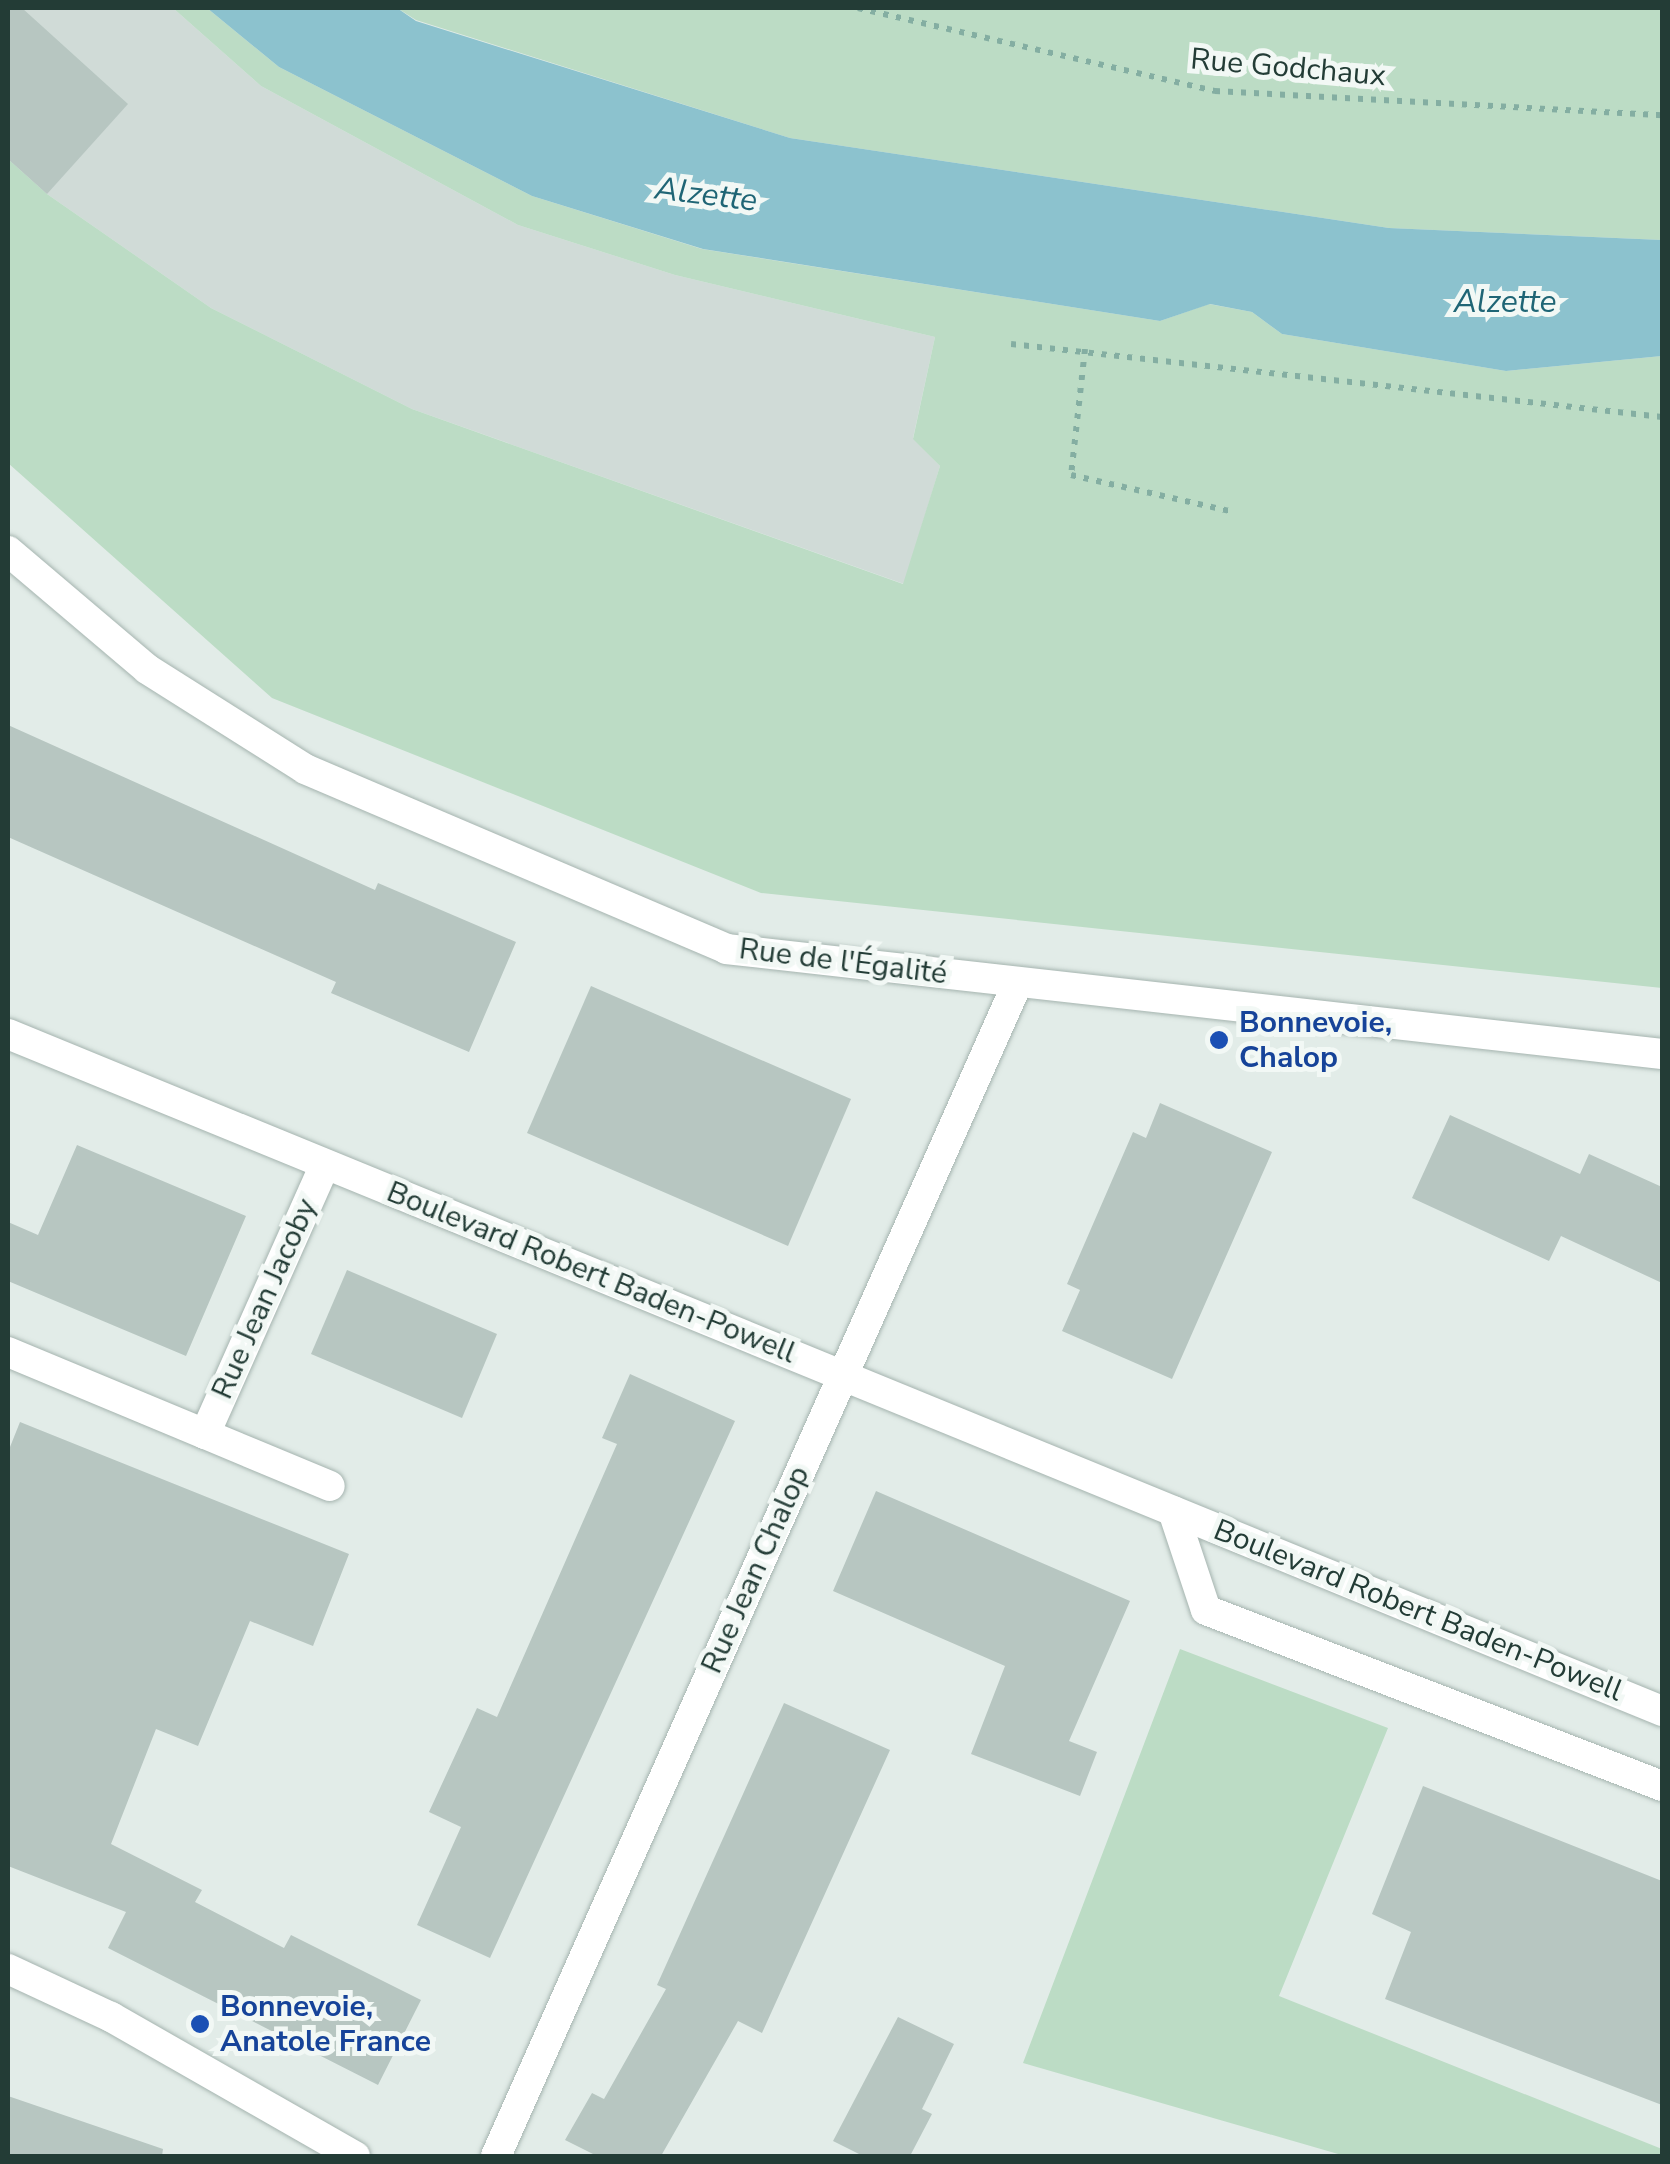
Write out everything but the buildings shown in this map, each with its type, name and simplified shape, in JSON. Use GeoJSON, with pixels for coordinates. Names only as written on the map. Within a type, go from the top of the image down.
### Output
{"type":"FeatureCollection","features":[{"type":"Feature","properties":{"kind":"street","name":"Rue de l'Égalité"},"geometry":{"type":"LineString","coordinates":[[8,551],[147,669],[305,769],[726,949],[1662,1054]]}},
{"type":"Feature","properties":{"kind":"street","name":"Rue Jean Chalop"},"geometry":{"type":"LineString","coordinates":[[496,2156],[1017,984]]}},
{"type":"Feature","properties":{"kind":"street","name":"Boulevard Robert Baden-Powell"},"geometry":{"type":"LineString","coordinates":[[8,1034],[1662,1711]]}},
{"type":"Feature","properties":{"kind":"street","name":"Rue Jean Jacoby"},"geometry":{"type":"LineString","coordinates":[[205,1434],[326,1164]]}},
{"type":"Feature","properties":{"kind":"street","name":"Rue Jean Jacoby"},"geometry":{"type":"LineString","coordinates":[[8,1352],[330,1486]]}},
{"type":"Feature","properties":{"kind":"street","name":"Boulevard Robert Baden-Powell"},"geometry":{"type":"LineString","coordinates":[[1173,1511],[1206,1610],[1662,1786]]}},
{"type":"Feature","properties":{"kind":"street"},"geometry":{"type":"LineString","coordinates":[[8,1969],[111,2017],[355,2156]]}},
{"type":"Feature","properties":{"kind":"path","name":"Rue Godchaux"},"geometry":{"type":"LineString","coordinates":[[858,8],[1215,91],[1662,115]]}},
{"type":"Feature","properties":{"kind":"path"},"geometry":{"type":"LineString","coordinates":[[1011,344],[1086,349],[1662,417]]}},
{"type":"Feature","properties":{"kind":"path"},"geometry":{"type":"LineString","coordinates":[[1086,349],[1071,474],[1229,511]]}},
{"type":"Feature","properties":{"kind":"shaded area"},"geometry":{"type":"Polygon","coordinates":[[[8,8],[173,8],[261,86],[518,225],[675,275],[935,337],[913,438],[940,466],[904,584],[412,409],[211,308],[47,194],[8,159],[8,8]]]}},
{"type":"Feature","properties":{"kind":"green space"},"geometry":{"type":"Polygon","coordinates":[[[173,8],[207,8],[279,67],[532,196],[702,249],[1160,321],[1209,304],[1252,312],[1282,334],[1506,371],[1662,356],[1662,988],[761,893],[272,698],[8,463],[8,159],[47,194],[211,308],[412,409],[903,584],[940,466],[913,439],[935,337],[675,275],[518,225],[261,86],[173,8]]]}},
{"type":"Feature","properties":{"kind":"green space"},"geometry":{"type":"Polygon","coordinates":[[[397,8],[1662,8],[1662,240],[1389,228],[790,138],[416,20],[397,8]]]}},
{"type":"Feature","properties":{"kind":"green space"},"geometry":{"type":"Polygon","coordinates":[[[1180,1649],[1388,1728],[1279,1996],[1662,2149],[1662,2156],[1345,2156],[1023,2063],[1180,1649]]]}},
{"type":"Feature","properties":{"kind":"water","name":"Alzette"},"geometry":{"type":"Polygon","coordinates":[[[207,8],[397,8],[416,21],[790,138],[1389,228],[1662,240],[1662,356],[1506,371],[1282,334],[1252,312],[1210,304],[1160,321],[703,249],[532,196],[279,67],[207,8]]]}},
{"type":"Feature","properties":{"kind":"place","name":"Bonnevoie, Chalop"},"geometry":{"type":"Point","coordinates":[1219,1040]}},
{"type":"Feature","properties":{"kind":"place","name":"Bonnevoie, Anatole France"},"geometry":{"type":"Point","coordinates":[200,2024]}}]}
